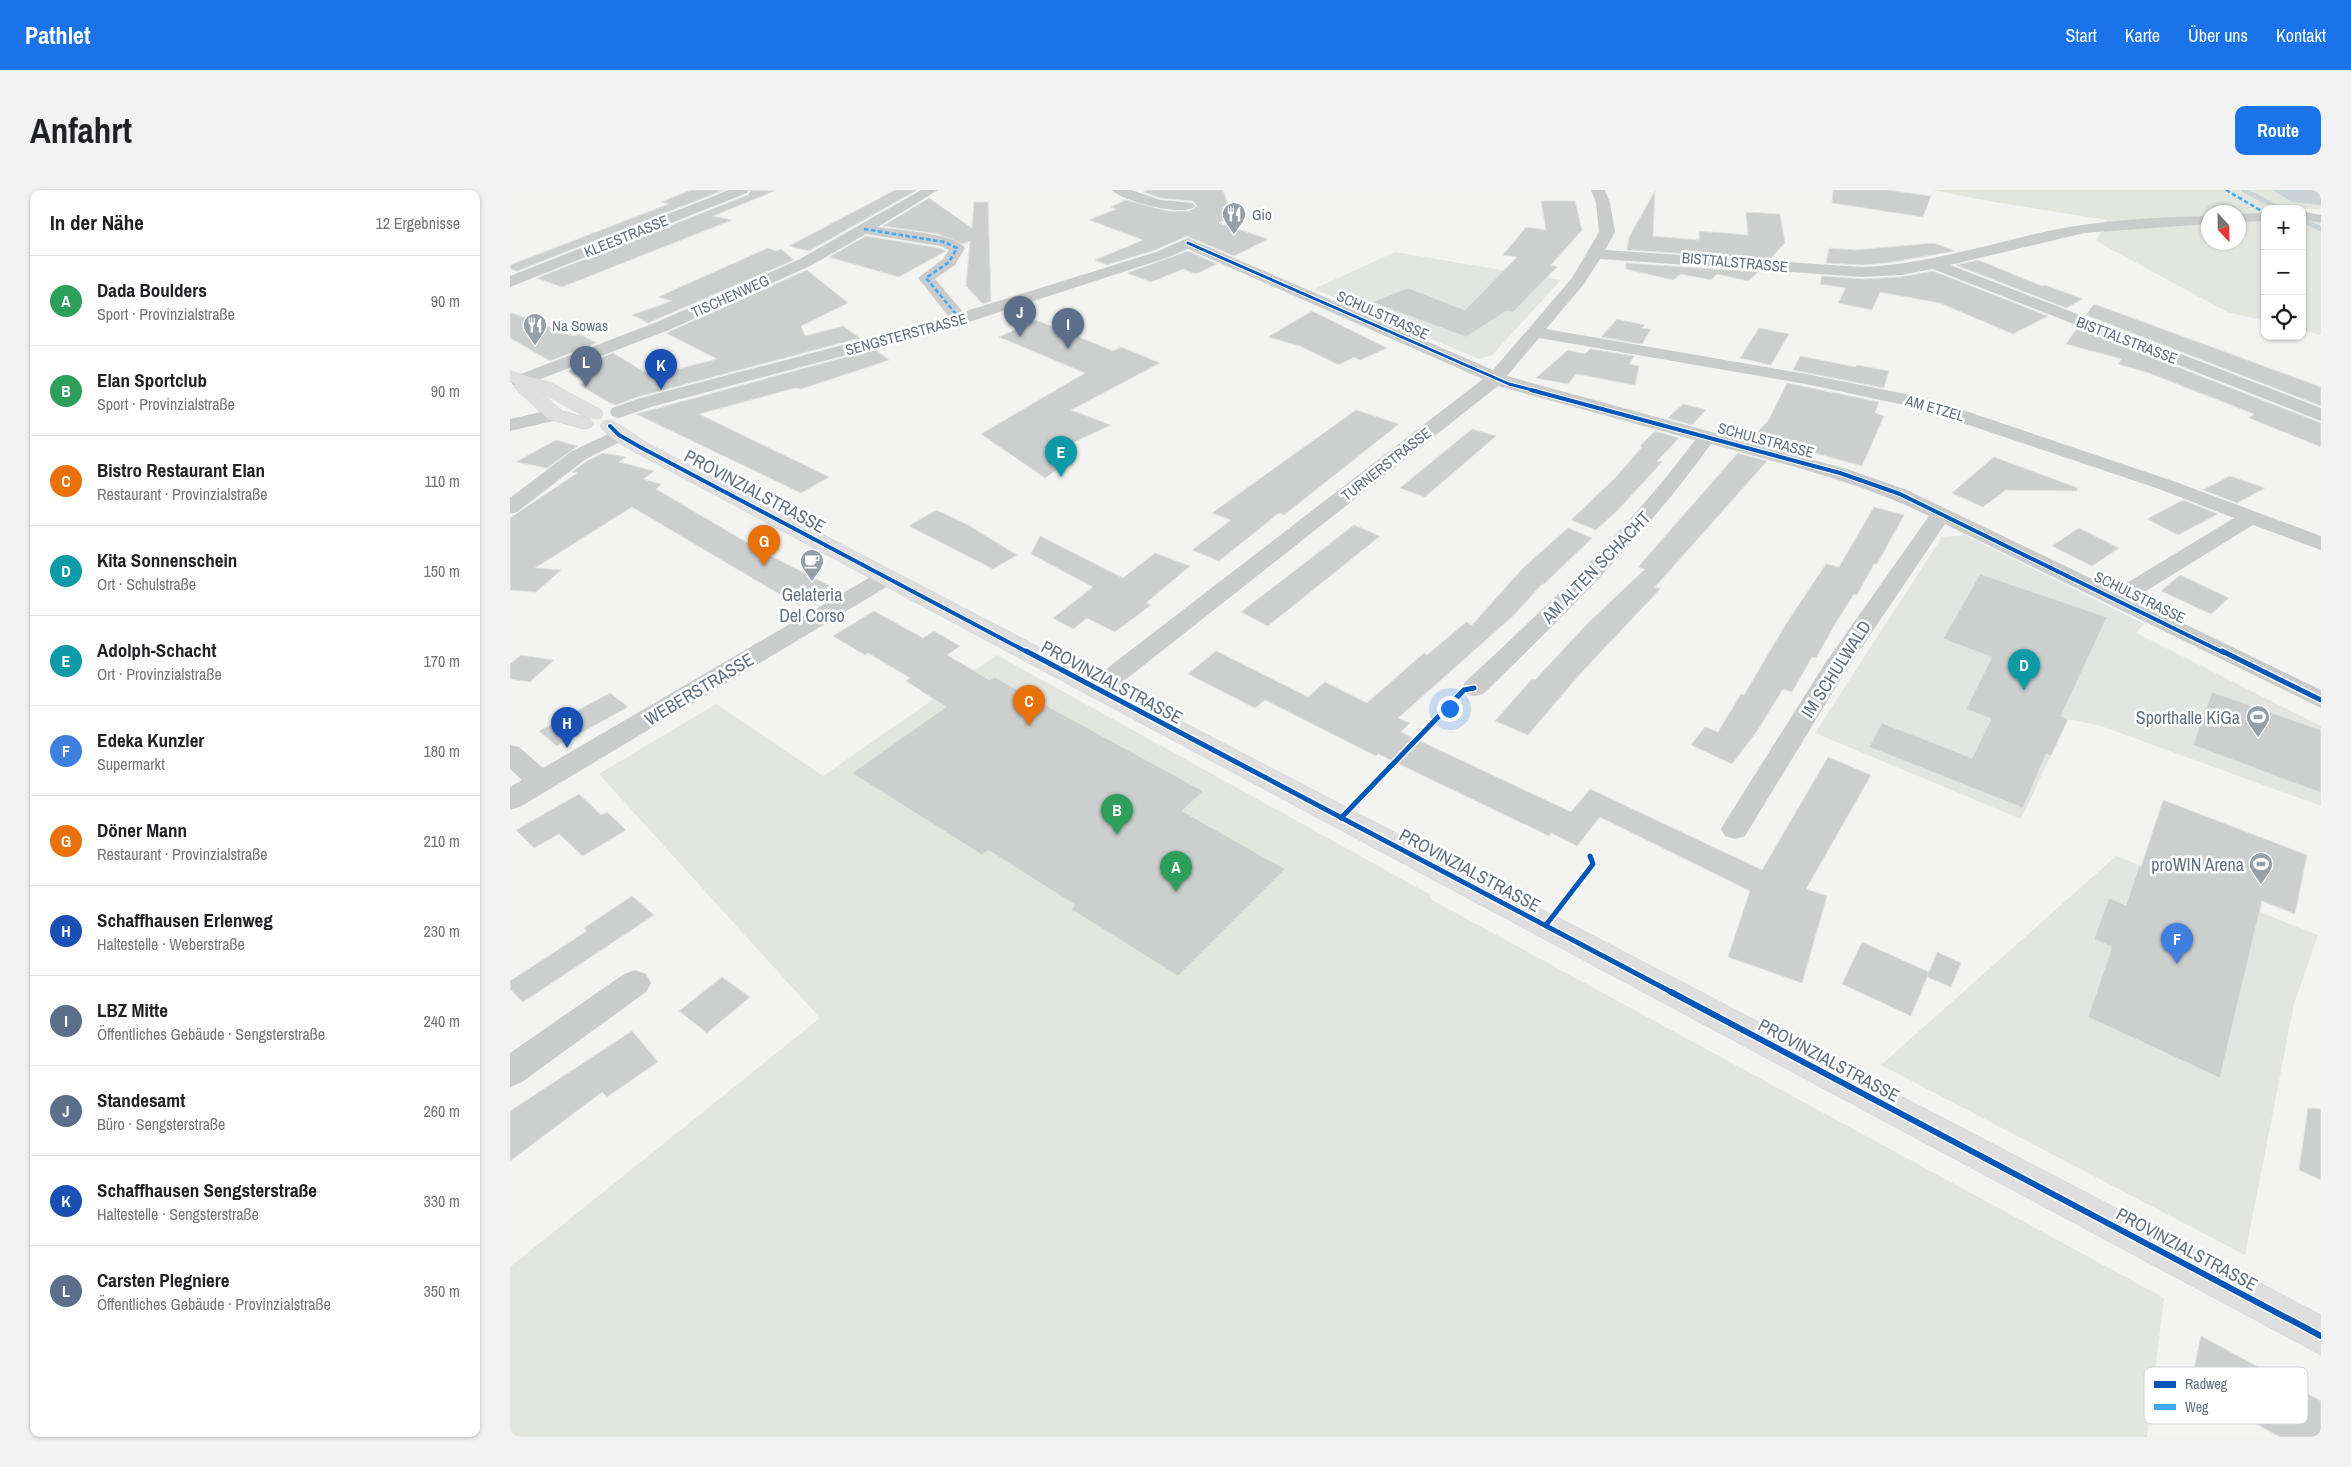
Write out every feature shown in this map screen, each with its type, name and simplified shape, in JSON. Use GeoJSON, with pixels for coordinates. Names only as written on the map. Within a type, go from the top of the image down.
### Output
{"type":"FeatureCollection","features":[{"type":"Feature","properties":{"kind":"street","name":"KLEESTRASSE"},"geometry":{"type":"LineString","coordinates":[[510,282],[742,190]]}},
{"type":"Feature","properties":{"kind":"street","name":"TISCHENWEG"},"geometry":{"type":"LineString","coordinates":[[515,379],[663,326],[804,263],[931,190]]}},
{"type":"Feature","properties":{"kind":"street"},"geometry":{"type":"LineString","coordinates":[[1119,190],[1147,202],[1169,206],[1188,206]]}},
{"type":"Feature","properties":{"kind":"street"},"geometry":{"type":"LineString","coordinates":[[1185,190],[1193,232]]}},
{"type":"Feature","properties":{"kind":"street","name":"TURNERSTRASSE"},"geometry":{"type":"LineString","coordinates":[[1097,689],[1496,378],[1578,281],[1607,232],[1603,203],[1598,190]]}},
{"type":"Feature","properties":{"kind":"street"},"geometry":{"type":"LineString","coordinates":[[2306,215],[2321,218]]}},
{"type":"Feature","properties":{"kind":"street"},"geometry":{"type":"LineString","coordinates":[[2246,218],[2261,217]]}},
{"type":"Feature","properties":{"kind":"street","name":"BISTTALSTRASSE"},"geometry":{"type":"LineString","coordinates":[[1595,254],[1863,272],[1901,270],[2084,229],[2201,221]]}},
{"type":"Feature","properties":{"kind":"street"},"geometry":{"type":"LineString","coordinates":[[864,229],[944,242],[957,248],[956,255],[926,278],[960,319]]}},
{"type":"Feature","properties":{"kind":"street","name":"SENGSTERSTRASSE"},"geometry":{"type":"LineString","coordinates":[[510,508],[579,455],[605,422],[644,403],[960,319],[1161,256],[1193,232]]}},
{"type":"Feature","properties":{"kind":"street","name":"SCHULSTRASSE"},"geometry":{"type":"LineString","coordinates":[[1193,232],[1496,378],[1528,389],[1863,480],[1900,494],[2321,700]]}},
{"type":"Feature","properties":{"kind":"street","name":"BISTTALSTRASSE"},"geometry":{"type":"LineString","coordinates":[[1934,264],[2321,415]]}},
{"type":"Feature","properties":{"kind":"street","name":"AM ETZEL"},"geometry":{"type":"LineString","coordinates":[[1533,332],[1806,379],[1923,403],[2252,516],[2321,543]]}},
{"type":"Feature","properties":{"kind":"street","name":"PROVINZIALSTRASSE"},"geometry":{"type":"LineString","coordinates":[[515,379],[555,415],[605,422]]}},
{"type":"Feature","properties":{"kind":"street","name":"PROVINZIALSTRASSE"},"geometry":{"type":"LineString","coordinates":[[515,379],[545,387],[887,577],[2321,1336]]}},
{"type":"Feature","properties":{"kind":"street"},"geometry":{"type":"LineString","coordinates":[[510,425],[555,415]]}},
{"type":"Feature","properties":{"kind":"street","name":"AM ALTEN SCHACHT"},"geometry":{"type":"LineString","coordinates":[[1474,688],[1537,628],[1638,525],[1676,481],[1707,437]]}},
{"type":"Feature","properties":{"kind":"street","name":"IM SCHULWALD"},"geometry":{"type":"LineString","coordinates":[[1735,829],[1835,668],[1942,513]]}},
{"type":"Feature","properties":{"kind":"street"},"geometry":{"type":"LineString","coordinates":[[2116,599],[2252,516]]}},
{"type":"Feature","properties":{"kind":"street","name":"WEBERSTRASSE"},"geometry":{"type":"LineString","coordinates":[[510,800],[887,577]]}},
{"type":"Feature","properties":{"kind":"street"},"geometry":{"type":"LineString","coordinates":[[510,754],[541,782]]}},
{"type":"Feature","properties":{"kind":"street"},"geometry":{"type":"LineString","coordinates":[[510,1072],[634,983]]}},
{"type":"Feature","properties":{"kind":"shaded area"},"geometry":{"type":"Polygon","coordinates":[[[1932,190],[2321,190],[2321,209],[2306,209],[2306,205],[2261,205],[2261,320],[2227,312],[2096,241],[2107,220],[1932,190]]]}},
{"type":"Feature","properties":{"kind":"shaded area"},"geometry":{"type":"Polygon","coordinates":[[[2272,190],[2321,190],[2321,205],[2293,202],[2272,190]]]}},
{"type":"Feature","properties":{"kind":"shaded area"},"geometry":{"type":"Polygon","coordinates":[[[2306,215],[2321,223],[2321,335],[2306,331],[2306,215]]]}},
{"type":"Feature","properties":{"kind":"shaded area"},"geometry":{"type":"Polygon","coordinates":[[[1395,252],[1561,280],[1492,355],[1479,359],[1314,289],[1395,252]]]}},
{"type":"Feature","properties":{"kind":"shaded area"},"geometry":{"type":"Polygon","coordinates":[[[1965,535],[2144,624],[2136,633],[2321,726],[2321,806],[2101,726],[2068,719],[2021,819],[1815,733],[1942,537],[1965,535]]]}},
{"type":"Feature","properties":{"kind":"shaded area"},"geometry":{"type":"Polygon","coordinates":[[[997,655],[1429,894],[1432,900],[2164,1298],[2156,1367],[2144,1367],[2144,1424],[2149,1424],[2147,1437],[510,1437],[510,1267],[820,1018],[599,774],[716,704],[823,776],[997,655]]]}},
{"type":"Feature","properties":{"kind":"shaded area"},"geometry":{"type":"Polygon","coordinates":[[[2116,856],[2318,935],[2294,1004],[2245,1255],[1881,1065],[2116,856]]]}},
{"type":"Feature","properties":{"kind":"building"},"geometry":{"type":"Polygon","coordinates":[[[691,190],[724,190],[517,271],[510,269],[510,265],[669,204],[661,202],[691,190]]]}},
{"type":"Feature","properties":{"kind":"building"},"geometry":{"type":"Polygon","coordinates":[[[751,190],[775,191],[713,216],[732,220],[562,287],[537,278],[748,195],[751,190]]]}},
{"type":"Feature","properties":{"kind":"building"},"geometry":{"type":"Polygon","coordinates":[[[895,190],[917,190],[809,251],[789,246],[895,190]]]}},
{"type":"Feature","properties":{"kind":"building"},"geometry":{"type":"Polygon","coordinates":[[[1148,190],[1223,190],[1232,216],[1219,223],[1268,239],[1234,256],[1187,236],[1155,250],[1107,265],[1095,260],[1143,240],[1089,220],[1116,209],[1110,207],[1126,200],[1167,211],[1189,211],[1197,206],[1193,201],[1161,198],[1143,192],[1148,190]]]}},
{"type":"Feature","properties":{"kind":"building"},"geometry":{"type":"Polygon","coordinates":[[[1833,190],[1888,190],[1931,196],[1923,217],[1832,203],[1833,190]]]}},
{"type":"Feature","properties":{"kind":"building"},"geometry":{"type":"Polygon","coordinates":[[[1655,191],[1653,236],[1699,240],[1699,231],[1748,235],[1746,212],[1780,214],[1785,243],[1770,259],[1627,250],[1629,237],[1655,191]]]}},
{"type":"Feature","properties":{"kind":"building"},"geometry":{"type":"Polygon","coordinates":[[[929,198],[972,228],[974,202],[988,202],[991,301],[983,304],[966,286],[970,241],[963,244],[938,234],[883,226],[929,198]]]}},
{"type":"Feature","properties":{"kind":"building"},"geometry":{"type":"Polygon","coordinates":[[[1541,201],[1575,201],[1582,230],[1551,265],[1557,267],[1513,312],[1506,311],[1466,337],[1372,302],[1408,288],[1465,310],[1517,257],[1503,255],[1526,227],[1546,230],[1541,201]]]}},
{"type":"Feature","properties":{"kind":"building"},"geometry":{"type":"Polygon","coordinates":[[[866,236],[939,248],[946,251],[899,277],[829,257],[866,236]]]}},
{"type":"Feature","properties":{"kind":"building"},"geometry":{"type":"Polygon","coordinates":[[[1934,243],[1955,251],[1887,263],[1863,265],[1826,263],[1829,248],[1855,250],[1934,243]]]}},
{"type":"Feature","properties":{"kind":"building"},"geometry":{"type":"Polygon","coordinates":[[[768,248],[776,251],[781,249],[794,260],[648,323],[632,315],[672,301],[658,297],[768,248]]]}},
{"type":"Feature","properties":{"kind":"building"},"geometry":{"type":"Polygon","coordinates":[[[1188,251],[1217,264],[1196,274],[1183,269],[1151,282],[1127,273],[1188,251]]]}},
{"type":"Feature","properties":{"kind":"building"},"geometry":{"type":"Polygon","coordinates":[[[1978,260],[2042,286],[2045,285],[2083,299],[2066,308],[1956,265],[1978,260]]]}},
{"type":"Feature","properties":{"kind":"building"},"geometry":{"type":"Polygon","coordinates":[[[1626,263],[1758,272],[1748,281],[1717,274],[1711,280],[1681,274],[1673,280],[1626,269],[1626,263]]]}},
{"type":"Feature","properties":{"kind":"building"},"geometry":{"type":"Polygon","coordinates":[[[807,270],[848,303],[801,326],[805,336],[843,326],[860,338],[637,397],[616,405],[580,385],[586,382],[567,371],[613,353],[651,376],[717,359],[666,333],[807,270]]]}},
{"type":"Feature","properties":{"kind":"building"},"geometry":{"type":"Polygon","coordinates":[[[1933,271],[2048,316],[2013,334],[1940,303],[1880,292],[1872,310],[1838,303],[1846,288],[1820,284],[1822,276],[1863,279],[1901,277],[1933,271]]]}},
{"type":"Feature","properties":{"kind":"building"},"geometry":{"type":"Polygon","coordinates":[[[2094,304],[2321,387],[2321,406],[2086,315],[2094,304]]]}},
{"type":"Feature","properties":{"kind":"building"},"geometry":{"type":"Polygon","coordinates":[[[1312,311],[1387,348],[1360,360],[1354,357],[1339,365],[1300,346],[1268,337],[1312,311]]]}},
{"type":"Feature","properties":{"kind":"building"},"geometry":{"type":"Polygon","coordinates":[[[510,312],[573,336],[580,334],[596,343],[550,361],[510,338],[510,312]]]}},
{"type":"Feature","properties":{"kind":"building"},"geometry":{"type":"Polygon","coordinates":[[[1617,319],[1645,325],[1642,328],[1651,329],[1642,344],[1601,337],[1617,319]]]}},
{"type":"Feature","properties":{"kind":"building"},"geometry":{"type":"Polygon","coordinates":[[[1036,320],[1113,351],[1121,347],[1160,363],[1071,410],[1111,425],[1061,448],[1074,457],[1045,478],[981,434],[1085,373],[999,337],[1036,320]]]}},
{"type":"Feature","properties":{"kind":"building"},"geometry":{"type":"Polygon","coordinates":[[[1759,328],[1789,334],[1771,365],[1740,358],[1759,328]]]}},
{"type":"Feature","properties":{"kind":"building"},"geometry":{"type":"Polygon","coordinates":[[[2077,328],[2321,423],[2321,447],[2249,418],[2254,414],[2149,373],[2118,364],[2122,359],[2066,344],[2077,328]]]}},
{"type":"Feature","properties":{"kind":"building"},"geometry":{"type":"Polygon","coordinates":[[[875,349],[889,360],[801,389],[795,388],[699,414],[829,477],[801,493],[636,414],[875,349]]]}},
{"type":"Feature","properties":{"kind":"building"},"geometry":{"type":"Polygon","coordinates":[[[1590,349],[1634,356],[1629,364],[1639,366],[1635,385],[1576,374],[1568,384],[1536,378],[1568,350],[1585,354],[1590,349]]]}},
{"type":"Feature","properties":{"kind":"building"},"geometry":{"type":"Polygon","coordinates":[[[1800,356],[1856,367],[1857,365],[1889,371],[1884,388],[1793,370],[1800,356]]]}},
{"type":"Feature","properties":{"kind":"building"},"geometry":{"type":"Polygon","coordinates":[[[1787,383],[1879,402],[1875,413],[1884,416],[1862,466],[1782,444],[1778,448],[1750,440],[1768,421],[1787,383]]]}},
{"type":"Feature","properties":{"kind":"building"},"geometry":{"type":"Polygon","coordinates":[[[1683,404],[1706,410],[1692,425],[1668,418],[1683,404]]]}},
{"type":"Feature","properties":{"kind":"building"},"geometry":{"type":"Polygon","coordinates":[[[1356,410],[1399,424],[1284,515],[1279,513],[1219,561],[1192,550],[1231,520],[1212,513],[1356,410]]]}},
{"type":"Feature","properties":{"kind":"building"},"geometry":{"type":"Polygon","coordinates":[[[1472,429],[1496,436],[1425,497],[1400,488],[1472,429]]]}},
{"type":"Feature","properties":{"kind":"building"},"geometry":{"type":"Polygon","coordinates":[[[1655,431],[1679,438],[1657,461],[1662,462],[1617,511],[1596,530],[1571,520],[1616,477],[1642,447],[1640,446],[1655,431]]]}},
{"type":"Feature","properties":{"kind":"building"},"geometry":{"type":"Polygon","coordinates":[[[556,440],[578,446],[547,468],[516,462],[556,440]]]}},
{"type":"Feature","properties":{"kind":"building"},"geometry":{"type":"Polygon","coordinates":[[[603,453],[626,457],[619,462],[654,471],[643,479],[661,484],[656,489],[763,552],[830,586],[798,605],[632,507],[535,568],[561,570],[536,592],[510,590],[510,518],[577,473],[572,472],[587,461],[603,453]]]}},
{"type":"Feature","properties":{"kind":"building"},"geometry":{"type":"Polygon","coordinates":[[[1738,453],[1767,461],[1655,587],[1660,589],[1580,674],[1528,735],[1495,721],[1532,679],[1535,680],[1586,625],[1645,569],[1638,567],[1738,453]]]}},
{"type":"Feature","properties":{"kind":"building"},"geometry":{"type":"Polygon","coordinates":[[[1994,457],[2078,488],[2077,491],[2006,490],[1983,507],[1952,493],[1994,457]]]}},
{"type":"Feature","properties":{"kind":"building"},"geometry":{"type":"Polygon","coordinates":[[[2230,476],[2265,488],[2237,503],[2203,490],[2230,476]]]}},
{"type":"Feature","properties":{"kind":"building"},"geometry":{"type":"Polygon","coordinates":[[[2183,500],[2218,514],[2178,535],[2147,519],[2183,500]]]}},
{"type":"Feature","properties":{"kind":"building"},"geometry":{"type":"Polygon","coordinates":[[[1874,507],[1904,515],[1877,564],[1874,564],[1857,595],[1854,594],[1816,658],[1812,657],[1792,692],[1783,689],[1757,731],[1732,764],[1691,745],[1705,727],[1718,732],[1741,694],[1744,695],[1786,624],[1826,564],[1839,567],[1874,507]]]}},
{"type":"Feature","properties":{"kind":"building"},"geometry":{"type":"Polygon","coordinates":[[[936,510],[968,525],[1017,555],[993,569],[909,526],[936,510]]]}},
{"type":"Feature","properties":{"kind":"building"},"geometry":{"type":"Polygon","coordinates":[[[1354,525],[1380,536],[1268,626],[1241,612],[1354,525]]]}},
{"type":"Feature","properties":{"kind":"building"},"geometry":{"type":"Polygon","coordinates":[[[1568,528],[1592,538],[1542,584],[1514,615],[1398,718],[1410,723],[1401,732],[1571,812],[1590,789],[1762,870],[1828,757],[1871,775],[1806,889],[1827,896],[1802,983],[1728,957],[1750,891],[1600,817],[1577,846],[1551,833],[1549,836],[1378,754],[1376,756],[1265,700],[1255,708],[1188,674],[1216,651],[1308,697],[1325,682],[1367,703],[1424,653],[1427,655],[1466,622],[1472,625],[1523,568],[1568,528]]]}},
{"type":"Feature","properties":{"kind":"building"},"geometry":{"type":"Polygon","coordinates":[[[2079,528],[2119,548],[2092,566],[2052,546],[2079,528]]]}},
{"type":"Feature","properties":{"kind":"building"},"geometry":{"type":"Polygon","coordinates":[[[1040,536],[1123,578],[1155,553],[1190,566],[1146,603],[1151,605],[1115,632],[1087,618],[1073,629],[1053,618],[1093,587],[1031,554],[1040,536]]]}},
{"type":"Feature","properties":{"kind":"building"},"geometry":{"type":"Polygon","coordinates":[[[1980,574],[2107,617],[2061,716],[2068,719],[2051,756],[2046,754],[2023,808],[1869,747],[1882,723],[1972,758],[1991,719],[1966,709],[1992,657],[1943,639],[1980,574]]]}},
{"type":"Feature","properties":{"kind":"building"},"geometry":{"type":"Polygon","coordinates":[[[2180,575],[2229,598],[2211,614],[2161,591],[2180,575]]]}},
{"type":"Feature","properties":{"kind":"building"},"geometry":{"type":"Polygon","coordinates":[[[874,611],[923,638],[934,631],[960,646],[947,655],[990,680],[994,677],[1203,791],[1182,811],[1285,869],[1178,976],[1071,909],[1075,905],[988,850],[982,855],[852,773],[946,707],[906,681],[910,678],[868,653],[865,655],[833,636],[874,611]]]}},
{"type":"Feature","properties":{"kind":"building"},"geometry":{"type":"Polygon","coordinates":[[[521,655],[554,660],[530,682],[510,679],[510,664],[521,655]]]}},
{"type":"Feature","properties":{"kind":"building","name":"Sporthalle KiGa"},"geometry":{"type":"Polygon","coordinates":[[[2212,692],[2321,730],[2321,793],[2193,745],[2212,692]]]}},
{"type":"Feature","properties":{"kind":"building"},"geometry":{"type":"Polygon","coordinates":[[[610,693],[628,707],[557,746],[539,731],[610,693]]]}},
{"type":"Feature","properties":{"kind":"building"},"geometry":{"type":"Polygon","coordinates":[[[579,794],[601,815],[607,812],[626,830],[583,856],[559,834],[534,848],[516,830],[579,794]]]}},
{"type":"Feature","properties":{"kind":"building"},"geometry":{"type":"Polygon","coordinates":[[[2163,800],[2307,855],[2295,914],[2262,901],[2220,1078],[2088,1017],[2112,947],[2094,939],[2109,898],[2126,905],[2139,866],[2141,867],[2163,800]]]}},
{"type":"Feature","properties":{"kind":"building"},"geometry":{"type":"Polygon","coordinates":[[[632,896],[654,915],[523,1002],[510,989],[510,981],[587,931],[584,928],[632,896]]]}},
{"type":"Feature","properties":{"kind":"building"},"geometry":{"type":"Polygon","coordinates":[[[1862,942],[1929,972],[1911,1016],[1842,984],[1862,942]]]}},
{"type":"Feature","properties":{"kind":"building"},"geometry":{"type":"Polygon","coordinates":[[[1937,952],[1961,963],[1951,987],[1927,977],[1937,952]]]}},
{"type":"Feature","properties":{"kind":"building"},"geometry":{"type":"Polygon","coordinates":[[[722,977],[750,997],[707,1033],[679,1011],[722,977]]]}},
{"type":"Feature","properties":{"kind":"building"},"geometry":{"type":"Polygon","coordinates":[[[632,1031],[658,1062],[607,1097],[602,1092],[510,1161],[510,1111],[632,1031]]]}},
{"type":"Feature","properties":{"kind":"building"},"geometry":{"type":"Polygon","coordinates":[[[2308,1108],[2321,1109],[2321,1180],[2299,1170],[2308,1108]]]}},
{"type":"Feature","properties":{"kind":"building"},"geometry":{"type":"Polygon","coordinates":[[[2201,1336],[2258,1367],[2194,1367],[2201,1336]]]}},
{"type":"Feature","properties":{"kind":"building"},"geometry":{"type":"Polygon","coordinates":[[[2308,1394],[2321,1401],[2321,1437],[2280,1437],[2257,1424],[2308,1424],[2308,1394]]]}},
{"type":"Feature","properties":{"kind":"waterway"},"geometry":{"type":"LineString","coordinates":[[2244,190],[2272,205]]}},
{"type":"Feature","properties":{"kind":"waterway"},"geometry":{"type":"LineString","coordinates":[[2306,222],[2321,229]]}},
{"type":"Feature","properties":{"kind":"marked path"},"geometry":{"type":"LineString","coordinates":[[2226,190],[2261,211]]}},
{"type":"Feature","properties":{"kind":"marked path"},"geometry":{"type":"LineString","coordinates":[[864,229],[944,242],[957,248],[949,262],[926,278],[960,319]]}},
{"type":"Feature","properties":{"kind":"cycle path"},"geometry":{"type":"LineString","coordinates":[[1188,243],[1509,384],[1840,473],[1900,494],[2321,700]]}},
{"type":"Feature","properties":{"kind":"cycle path"},"geometry":{"type":"LineString","coordinates":[[610,426],[619,435],[640,447],[2321,1336]]}},
{"type":"Feature","properties":{"kind":"cycle path"},"geometry":{"type":"LineString","coordinates":[[1341,818],[1464,690],[1474,688]]}},
{"type":"Feature","properties":{"kind":"cycle path"},"geometry":{"type":"LineString","coordinates":[[1546,925],[1593,864],[1590,856]]}},
{"type":"Feature","properties":{"kind":"place","name":"Gio"},"geometry":{"type":"Point","coordinates":[1234,235]}},
{"type":"Feature","properties":{"kind":"place","name":"Standesamt"},"geometry":{"type":"Point","coordinates":[1020,337]}},
{"type":"Feature","properties":{"kind":"place","name":"Na Sowas"},"geometry":{"type":"Point","coordinates":[535,346]}},
{"type":"Feature","properties":{"kind":"place","name":"LBZ Mitte"},"geometry":{"type":"Point","coordinates":[1068,349]}},
{"type":"Feature","properties":{"kind":"place","name":"Carsten Plegniere"},"geometry":{"type":"Point","coordinates":[586,387]}},
{"type":"Feature","properties":{"kind":"place","name":"Schaffhausen Sengsterstraße"},"geometry":{"type":"Point","coordinates":[661,390]}},
{"type":"Feature","properties":{"kind":"place","name":"Adolph-Schacht"},"geometry":{"type":"Point","coordinates":[1061,477]}},
{"type":"Feature","properties":{"kind":"place","name":"Döner Mann"},"geometry":{"type":"Point","coordinates":[764,566]}},
{"type":"Feature","properties":{"kind":"place","name":"Gelateria Del Corso"},"geometry":{"type":"Point","coordinates":[812,582]}},
{"type":"Feature","properties":{"kind":"place","name":"Kita Sonnenschein"},"geometry":{"type":"Point","coordinates":[2024,690]}},
{"type":"Feature","properties":{"kind":"place","name":"Bistro Restaurant Elan"},"geometry":{"type":"Point","coordinates":[1029,726]}},
{"type":"Feature","properties":{"kind":"place","name":"Sporthalle KiGa"},"geometry":{"type":"Point","coordinates":[2258,738]}},
{"type":"Feature","properties":{"kind":"place","name":"Schaffhausen Erlenweg"},"geometry":{"type":"Point","coordinates":[567,748]}},
{"type":"Feature","properties":{"kind":"place","name":"Elan Sportclub"},"geometry":{"type":"Point","coordinates":[1117,835]}},
{"type":"Feature","properties":{"kind":"place","name":"proWIN Arena"},"geometry":{"type":"Point","coordinates":[2261,885]}},
{"type":"Feature","properties":{"kind":"place","name":"Dada Boulders"},"geometry":{"type":"Point","coordinates":[1176,892]}},
{"type":"Feature","properties":{"kind":"place","name":"Edeka Kunzler"},"geometry":{"type":"Point","coordinates":[2177,964]}}]}
